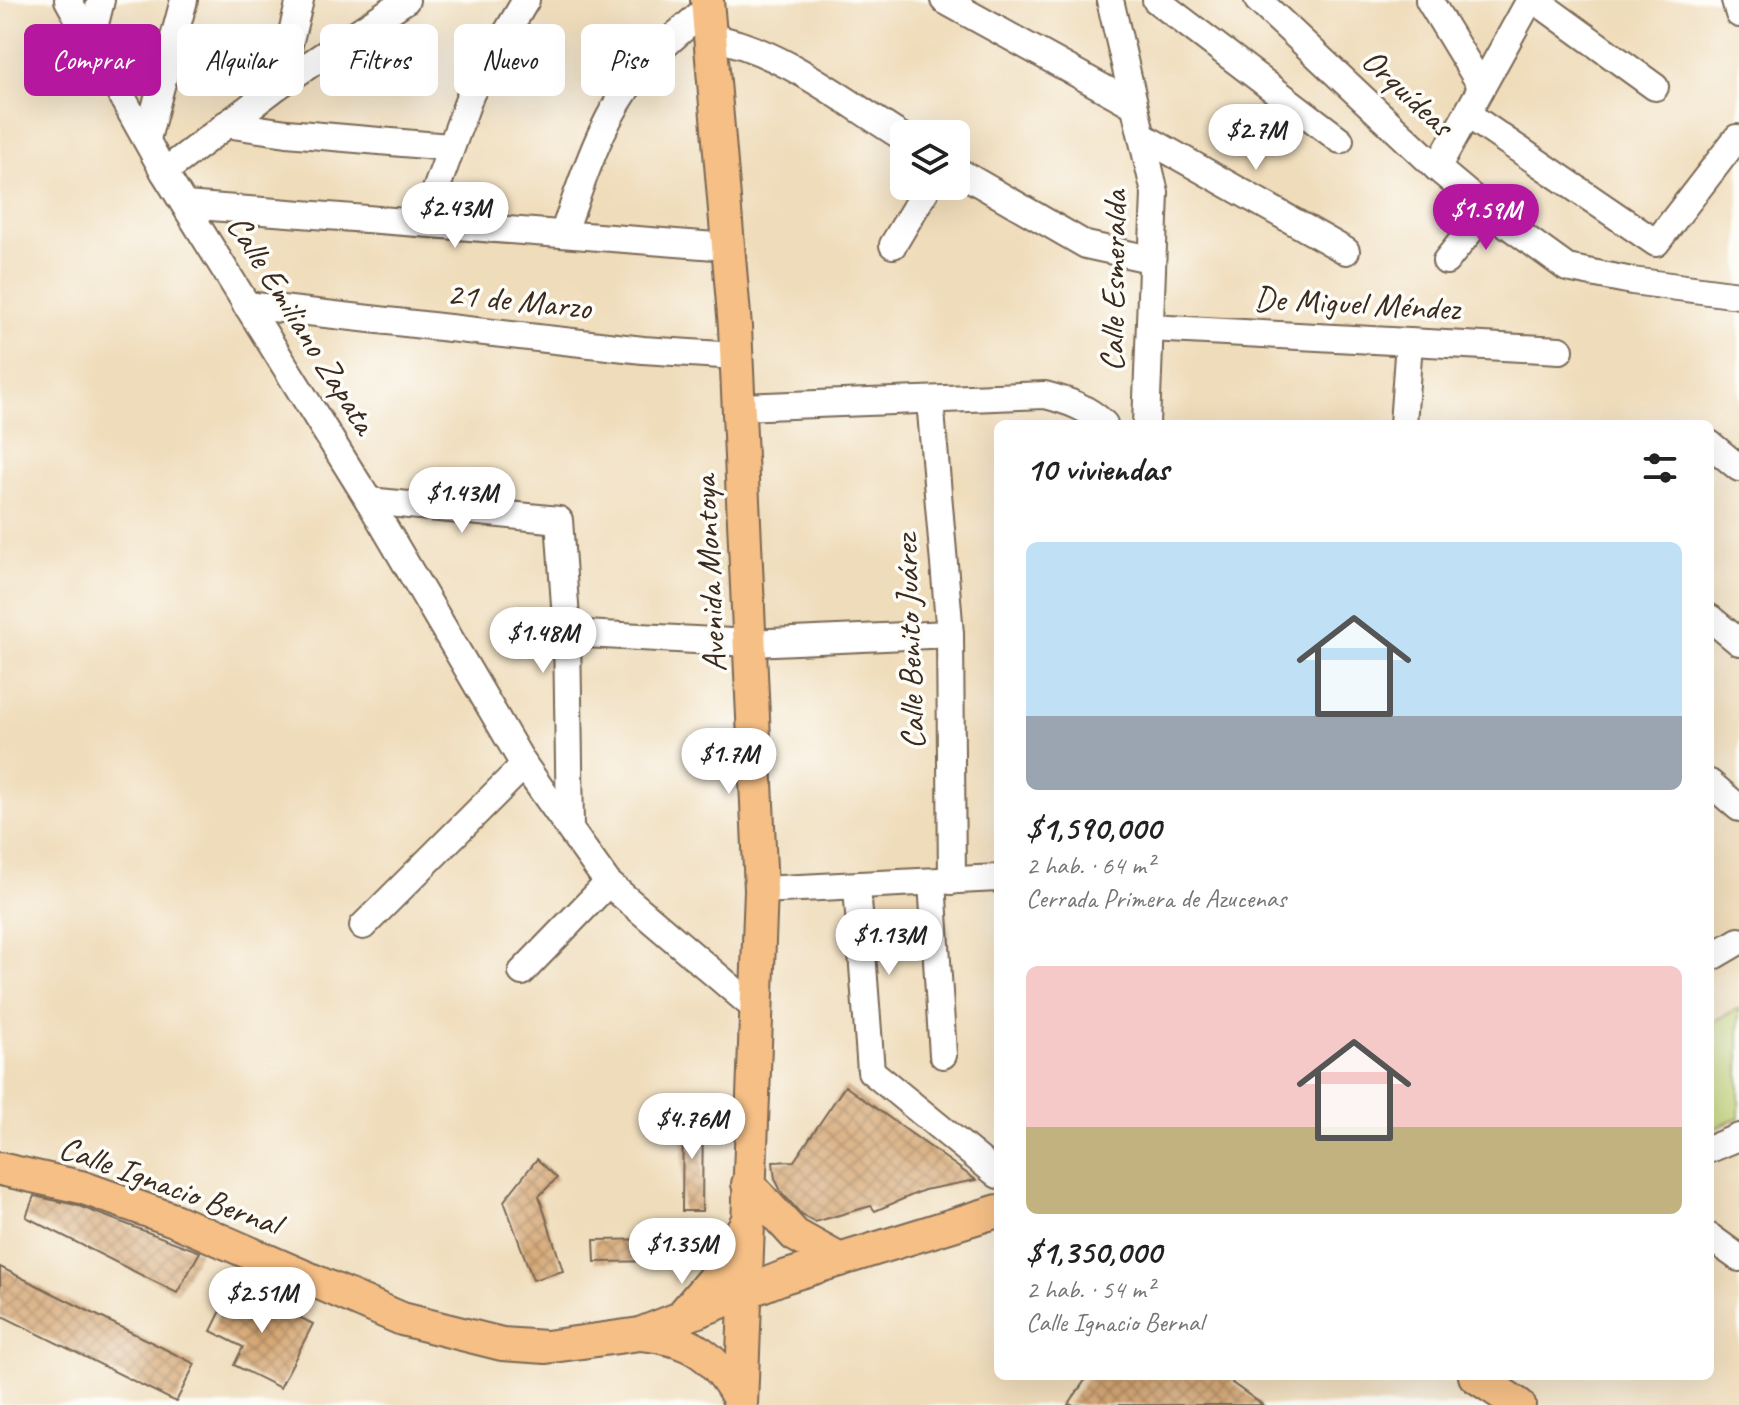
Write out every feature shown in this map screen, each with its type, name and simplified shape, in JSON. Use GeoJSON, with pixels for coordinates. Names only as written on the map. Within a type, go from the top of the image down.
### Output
{"type":"FeatureCollection","features":[{"type":"Feature","properties":{"kind":"main road","name":"Avenida Montoya"},"geometry":{"type":"LineString","coordinates":[[708,15],[737,356],[761,890],[741,1404]]}},
{"type":"Feature","properties":{"kind":"main road","name":"Calle Ignacio Bernal"},"geometry":{"type":"LineString","coordinates":[[0,1169],[81,1187],[161,1215],[402,1319],[502,1344],[546,1347],[640,1334],[745,1290],[994,1212]]}},
{"type":"Feature","properties":{"kind":"main road"},"geometry":{"type":"LineString","coordinates":[[748,1184],[795,1235],[840,1260]]}},
{"type":"Feature","properties":{"kind":"main road"},"geometry":{"type":"LineString","coordinates":[[682,1316],[719,1272],[746,1223]]}},
{"type":"Feature","properties":{"kind":"main road"},"geometry":{"type":"LineString","coordinates":[[640,1334],[668,1336],[700,1351],[726,1374],[741,1404]]}},
{"type":"Feature","properties":{"kind":"main road"},"geometry":{"type":"LineString","coordinates":[[1481,1380],[1519,1405]]}},
{"type":"Feature","properties":{"kind":"street","name":"Calle Emiliano Zapata"},"geometry":{"type":"LineString","coordinates":[[68,0],[82,24]]}},
{"type":"Feature","properties":{"kind":"street"},"geometry":{"type":"LineString","coordinates":[[95,24],[101,0]]}},
{"type":"Feature","properties":{"kind":"street"},"geometry":{"type":"LineString","coordinates":[[147,139],[184,0]]}},
{"type":"Feature","properties":{"kind":"street"},"geometry":{"type":"LineString","coordinates":[[294,24],[300,0]]}},
{"type":"Feature","properties":{"kind":"street"},"geometry":{"type":"LineString","coordinates":[[304,68],[406,0]]}},
{"type":"Feature","properties":{"kind":"street"},"geometry":{"type":"LineString","coordinates":[[424,223],[471,93],[526,0]]}},
{"type":"Feature","properties":{"kind":"street"},"geometry":{"type":"LineString","coordinates":[[944,0],[1134,105]]}},
{"type":"Feature","properties":{"kind":"street","name":"Calle Esmeralda"},"geometry":{"type":"LineString","coordinates":[[1110,0],[1155,193],[1156,220],[1150,259],[1146,420]]}},
{"type":"Feature","properties":{"kind":"street"},"geometry":{"type":"LineString","coordinates":[[1156,0],[1340,140]]}},
{"type":"Feature","properties":{"kind":"street","name":"Orquídeas"},"geometry":{"type":"LineString","coordinates":[[1258,0],[1437,168],[1487,210],[1567,268],[1632,281],[1739,295]]}},
{"type":"Feature","properties":{"kind":"street"},"geometry":{"type":"LineString","coordinates":[[1429,0],[1480,84]]}},
{"type":"Feature","properties":{"kind":"street"},"geometry":{"type":"LineString","coordinates":[[1735,0],[1739,14]]}},
{"type":"Feature","properties":{"kind":"street"},"geometry":{"type":"LineString","coordinates":[[1437,168],[1523,5],[1655,87]]}},
{"type":"Feature","properties":{"kind":"street"},"geometry":{"type":"LineString","coordinates":[[563,234],[600,131],[619,98],[657,51],[708,15],[734,41],[767,55],[890,130]]}},
{"type":"Feature","properties":{"kind":"street","name":"Calle Emiliano Zapata"},"geometry":{"type":"LineString","coordinates":[[123,96],[164,172],[369,501],[524,765],[608,883],[756,1009]]}},
{"type":"Feature","properties":{"kind":"street"},"geometry":{"type":"LineString","coordinates":[[164,172],[264,96]]}},
{"type":"Feature","properties":{"kind":"street"},"geometry":{"type":"LineString","coordinates":[[1467,114],[1656,243],[1737,138]]}},
{"type":"Feature","properties":{"kind":"street"},"geometry":{"type":"LineString","coordinates":[[226,124],[287,133],[449,147]]}},
{"type":"Feature","properties":{"kind":"street"},"geometry":{"type":"LineString","coordinates":[[1142,136],[1346,251]]}},
{"type":"Feature","properties":{"kind":"street"},"geometry":{"type":"LineString","coordinates":[[970,178],[1086,245],[1150,259]]}},
{"type":"Feature","properties":{"kind":"street"},"geometry":{"type":"LineString","coordinates":[[893,245],[920,200]]}},
{"type":"Feature","properties":{"kind":"street"},"geometry":{"type":"LineString","coordinates":[[185,205],[728,247]]}},
{"type":"Feature","properties":{"kind":"street"},"geometry":{"type":"LineString","coordinates":[[1446,261],[1487,210]]}},
{"type":"Feature","properties":{"kind":"street","name":"21 de Marzo"},"geometry":{"type":"LineString","coordinates":[[246,305],[643,350],[737,356]]}},
{"type":"Feature","properties":{"kind":"street","name":"De Miguel Méndez"},"geometry":{"type":"LineString","coordinates":[[1150,328],[1560,350]]}},
{"type":"Feature","properties":{"kind":"street"},"geometry":{"type":"LineString","coordinates":[[1403,420],[1409,342]]}},
{"type":"Feature","properties":{"kind":"street"},"geometry":{"type":"LineString","coordinates":[[739,407],[1045,395],[1072,402],[1098,420]]}},
{"type":"Feature","properties":{"kind":"street","name":"Calle Benito Juárez"},"geometry":{"type":"LineString","coordinates":[[930,400],[950,634],[942,882],[943,1055]]}},
{"type":"Feature","properties":{"kind":"street"},"geometry":{"type":"LineString","coordinates":[[1714,447],[1739,468]]}},
{"type":"Feature","properties":{"kind":"street"},"geometry":{"type":"LineString","coordinates":[[369,501],[559,520],[567,633],[570,828]]}},
{"type":"Feature","properties":{"kind":"street"},"geometry":{"type":"LineString","coordinates":[[1714,621],[1739,642]]}},
{"type":"Feature","properties":{"kind":"street"},"geometry":{"type":"LineString","coordinates":[[567,633],[750,643],[950,634]]}},
{"type":"Feature","properties":{"kind":"street"},"geometry":{"type":"LineString","coordinates":[[363,926],[524,765]]}},
{"type":"Feature","properties":{"kind":"street"},"geometry":{"type":"LineString","coordinates":[[1714,786],[1737,802]]}},
{"type":"Feature","properties":{"kind":"street"},"geometry":{"type":"LineString","coordinates":[[761,890],[994,878]]}},
{"type":"Feature","properties":{"kind":"street"},"geometry":{"type":"LineString","coordinates":[[522,972],[608,883]]}},
{"type":"Feature","properties":{"kind":"street"},"geometry":{"type":"LineString","coordinates":[[857,887],[871,1071],[994,1172]]}},
{"type":"Feature","properties":{"kind":"street"},"geometry":{"type":"LineString","coordinates":[[1714,1147],[1739,1137]]}},
{"type":"Feature","properties":{"kind":"street"},"geometry":{"type":"LineString","coordinates":[[1714,1240],[1739,1258]]}},
{"type":"Feature","properties":{"kind":"green space"},"geometry":{"type":"Polygon","coordinates":[[[1739,1008],[1739,1118],[1714,1128],[1714,1021],[1739,1008]]]}},
{"type":"Feature","properties":{"kind":"building"},"geometry":{"type":"Polygon","coordinates":[[[845,1086],[976,1180],[924,1190],[875,1211],[871,1206],[815,1222],[802,1215],[782,1193],[775,1179],[773,1162],[794,1161],[845,1086]]]}},
{"type":"Feature","properties":{"kind":"building"},"geometry":{"type":"Polygon","coordinates":[[[683,1111],[703,1112],[702,1211],[682,1211],[683,1111]]]}},
{"type":"Feature","properties":{"kind":"building"},"geometry":{"type":"Polygon","coordinates":[[[537,1159],[557,1178],[539,1196],[563,1271],[533,1280],[504,1201],[537,1159]]]}},
{"type":"Feature","properties":{"kind":"building"},"geometry":{"type":"Polygon","coordinates":[[[34,1196],[76,1205],[200,1252],[177,1293],[26,1217],[34,1196]]]}},
{"type":"Feature","properties":{"kind":"building"},"geometry":{"type":"Polygon","coordinates":[[[670,1239],[670,1261],[595,1262],[594,1240],[670,1239]]]}},
{"type":"Feature","properties":{"kind":"building"},"geometry":{"type":"Polygon","coordinates":[[[0,1267],[195,1364],[176,1402],[0,1315],[0,1267]]]}},
{"type":"Feature","properties":{"kind":"building"},"geometry":{"type":"Polygon","coordinates":[[[234,1284],[313,1324],[280,1388],[234,1365],[243,1347],[211,1331],[234,1284]]]}},
{"type":"Feature","properties":{"kind":"building"},"geometry":{"type":"Polygon","coordinates":[[[1085,1380],[1234,1380],[1232,1383],[1263,1405],[1068,1405],[1085,1380]]]}}]}
